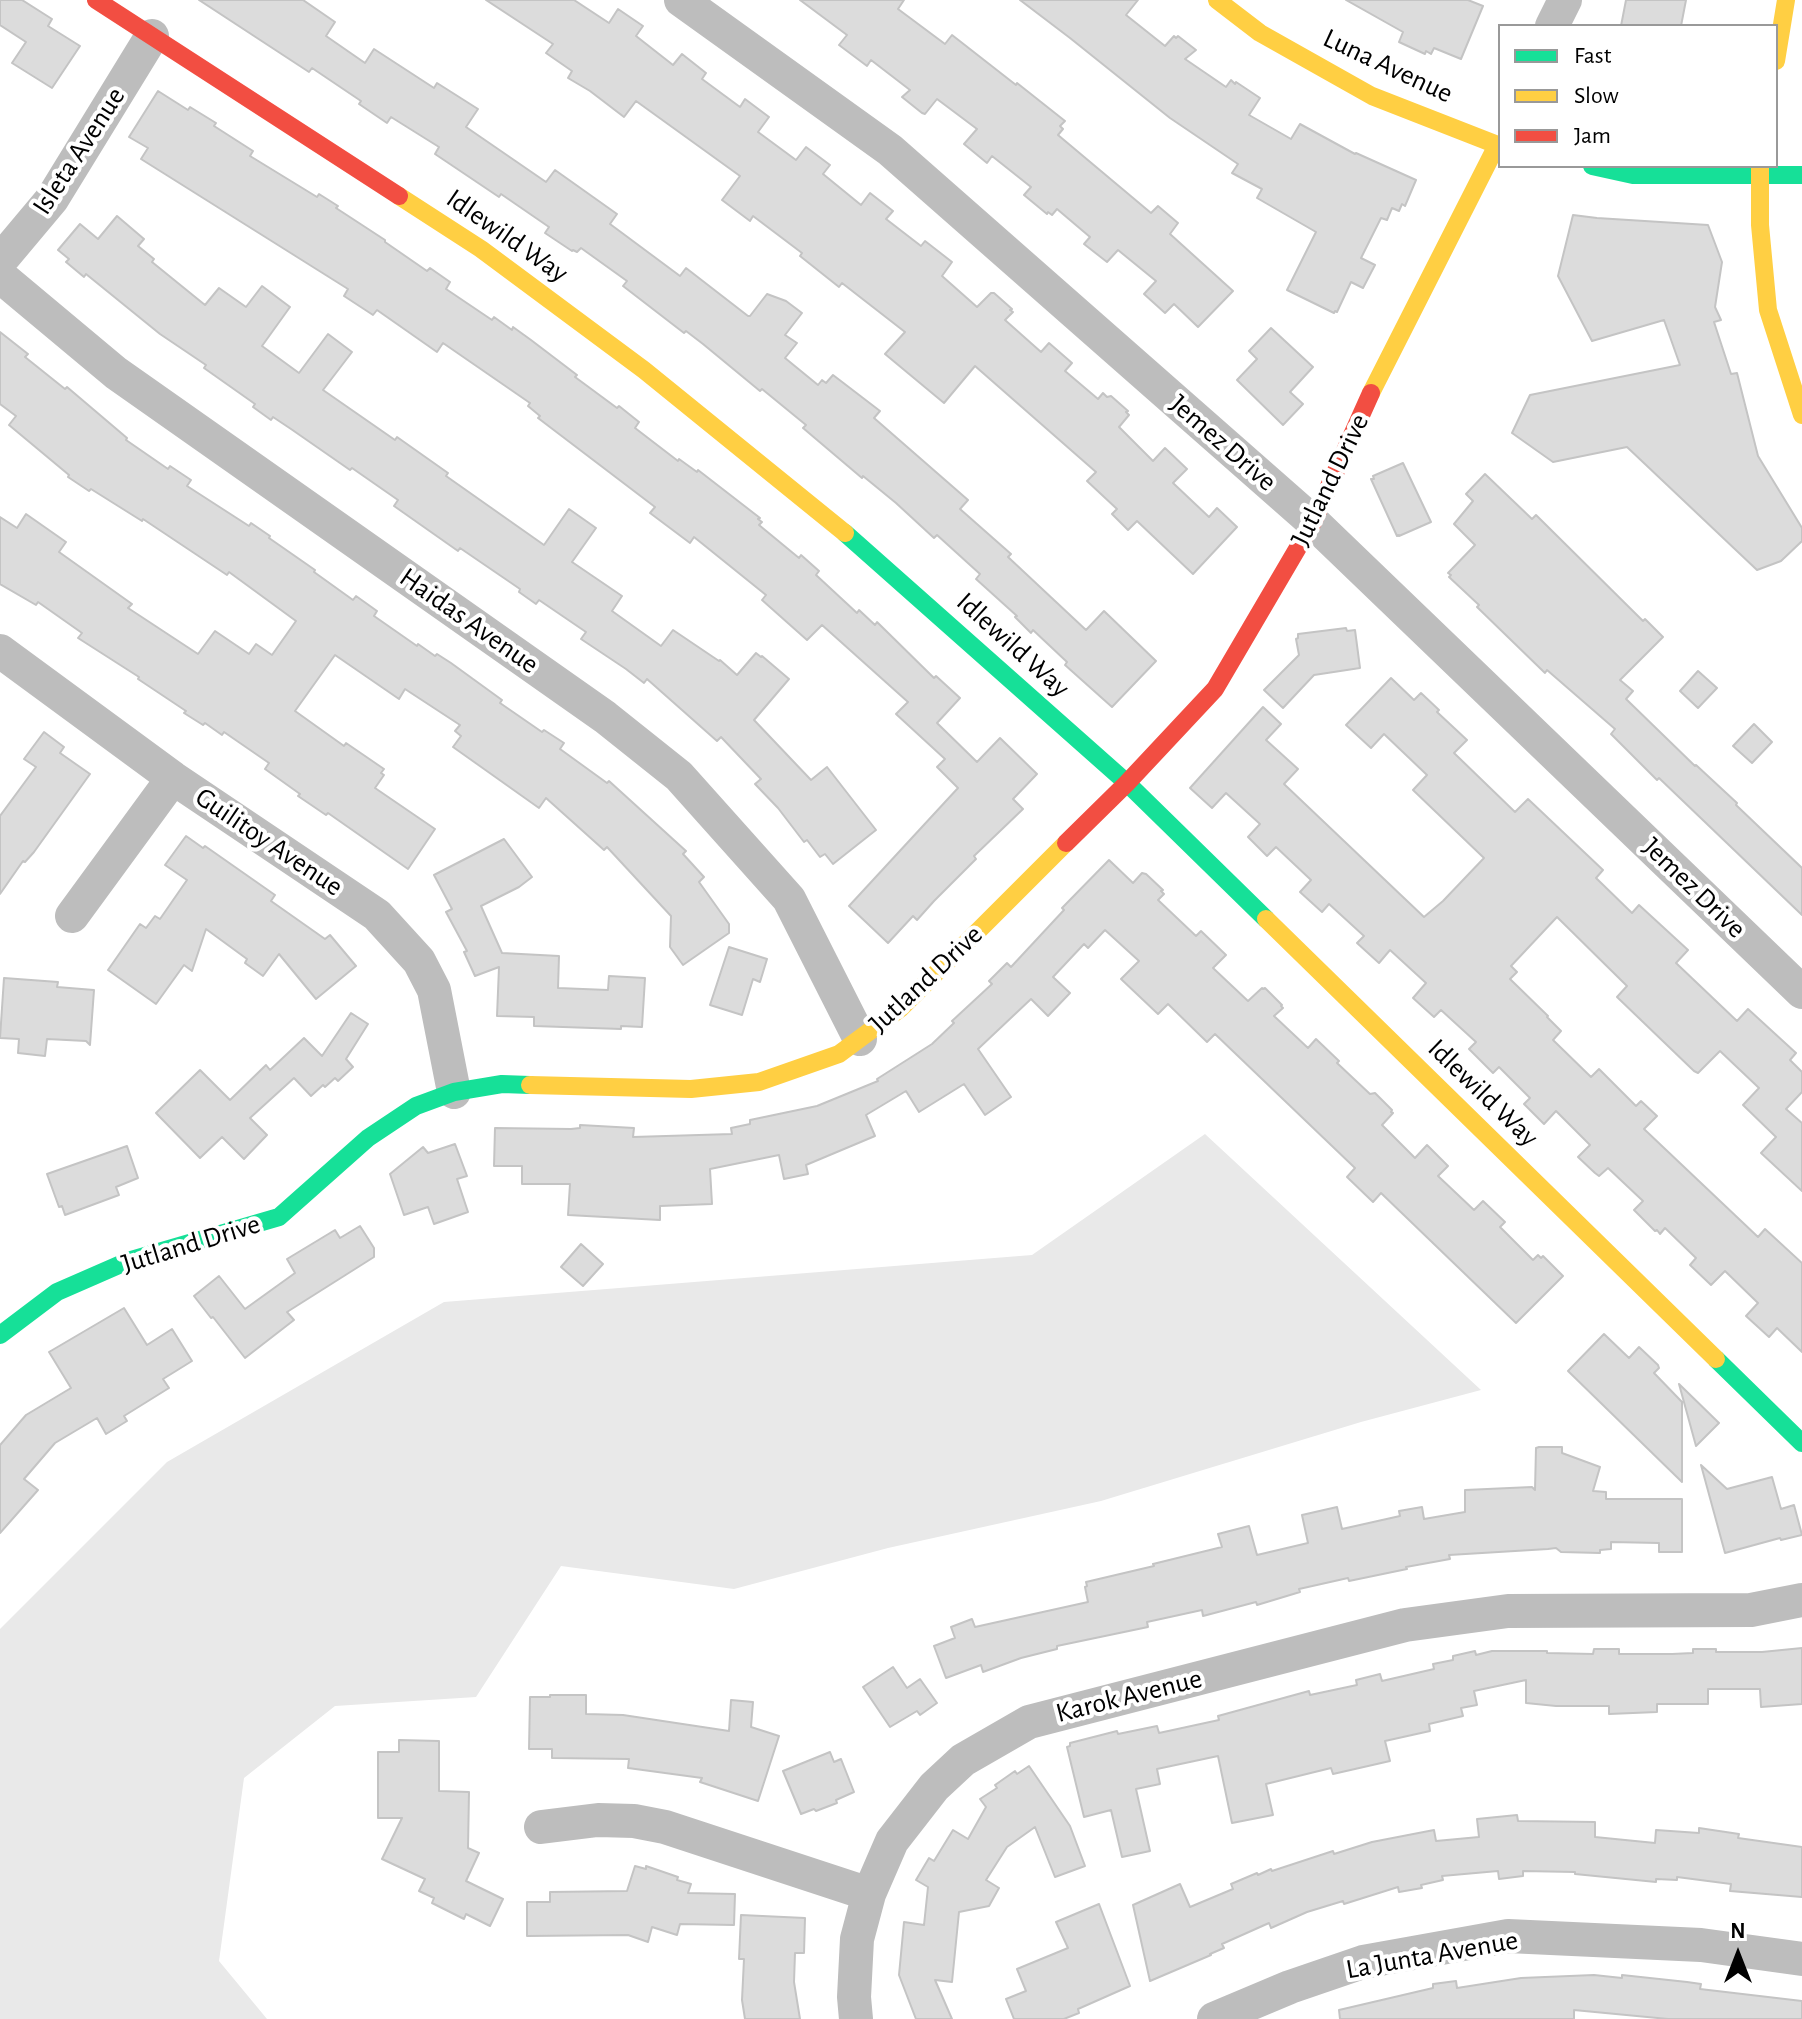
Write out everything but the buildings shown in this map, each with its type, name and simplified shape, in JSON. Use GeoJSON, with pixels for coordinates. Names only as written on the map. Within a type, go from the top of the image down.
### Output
{"type":"FeatureCollection","features":[{"type":"Feature","properties":{"kind":"street","name":"Idlewild Way"},"geometry":{"type":"LineString","coordinates":[[96,0],[481,249],[644,370],[845,533],[1127,783],[1802,1443]]}},
{"type":"Feature","properties":{"kind":"street","name":"Jemez Drive"},"geometry":{"type":"LineString","coordinates":[[681,0],[890,150],[1313,522],[1802,992]]}},
{"type":"Feature","properties":{"kind":"street","name":"Luna Avenue"},"geometry":{"type":"LineString","coordinates":[[1217,0],[1260,33],[1372,96],[1498,143]]}},
{"type":"Feature","properties":{"kind":"street"},"geometry":{"type":"LineString","coordinates":[[1553,24],[1565,0]]}},
{"type":"Feature","properties":{"kind":"street"},"geometry":{"type":"LineString","coordinates":[[1778,49],[1786,0]]}},
{"type":"Feature","properties":{"kind":"street","name":"Isleta Avenue"},"geometry":{"type":"LineString","coordinates":[[0,261],[52,199],[152,36]]}},
{"type":"Feature","properties":{"kind":"street","name":"Jutland Drive"},"geometry":{"type":"LineString","coordinates":[[0,1335],[57,1292],[128,1261],[279,1217],[368,1138],[416,1106],[454,1092],[502,1084],[691,1089],[759,1082],[839,1054],[901,1008],[1127,783],[1215,689],[1313,522],[1366,404],[1498,145]]}},
{"type":"Feature","properties":{"kind":"street"},"geometry":{"type":"LineString","coordinates":[[1601,168],[1633,175],[1759,170],[1802,175]]}},
{"type":"Feature","properties":{"kind":"street"},"geometry":{"type":"LineString","coordinates":[[1759,170],[1760,225],[1768,310],[1802,415]]}},
{"type":"Feature","properties":{"kind":"street","name":"Haidas Avenue"},"geometry":{"type":"LineString","coordinates":[[0,276],[116,373],[605,717],[679,776],[789,899],[860,1039]]}},
{"type":"Feature","properties":{"kind":"street","name":"Guilitoy Avenue"},"geometry":{"type":"LineString","coordinates":[[0,651],[173,778],[377,915],[419,961],[434,990],[454,1092]]}},
{"type":"Feature","properties":{"kind":"street"},"geometry":{"type":"LineString","coordinates":[[72,916],[173,778]]}},
{"type":"Feature","properties":{"kind":"street","name":"Karok Avenue"},"geometry":{"type":"LineString","coordinates":[[856,2019],[857,1939],[869,1894],[892,1841],[934,1787],[963,1760],[1029,1722],[1405,1625],[1508,1611],[1751,1610],[1802,1600]]}},
{"type":"Feature","properties":{"kind":"street"},"geometry":{"type":"LineString","coordinates":[[541,1827],[598,1820],[634,1821],[665,1827],[869,1894]]}},
{"type":"Feature","properties":{"kind":"street","name":"La Junta Avenue"},"geometry":{"type":"LineString","coordinates":[[1214,2019],[1290,1987],[1363,1962],[1508,1936],[1701,1945],[1802,1959]]}},
{"type":"Feature","properties":{"kind":"shaded area"},"geometry":{"type":"Polygon","coordinates":[[[1205,1134],[1481,1390],[1361,1422],[1101,1501],[888,1548],[734,1589],[561,1566],[476,1697],[335,1706],[244,1778],[219,1961],[267,2019],[0,2019],[0,1629],[167,1462],[444,1302],[1032,1255],[1205,1134]]]}},
{"type":"Feature","properties":{"kind":"traffic: fast"},"geometry":{"type":"LineString","coordinates":[[1601,168],[1633,175],[1802,175]]}},
{"type":"Feature","properties":{"kind":"traffic: fast"},"geometry":{"type":"LineString","coordinates":[[845,533],[1127,783],[1266,919]]}},
{"type":"Feature","properties":{"kind":"traffic: fast"},"geometry":{"type":"LineString","coordinates":[[0,1335],[57,1292],[128,1261],[279,1217],[368,1138],[416,1106],[454,1092],[502,1084],[530,1085]]}},
{"type":"Feature","properties":{"kind":"traffic: fast"},"geometry":{"type":"LineString","coordinates":[[1716,1359],[1802,1443]]}},
{"type":"Feature","properties":{"kind":"traffic: slow"},"geometry":{"type":"LineString","coordinates":[[1217,0],[1260,33],[1372,96],[1498,145]]}},
{"type":"Feature","properties":{"kind":"traffic: slow"},"geometry":{"type":"LineString","coordinates":[[1778,49],[1786,0]]}},
{"type":"Feature","properties":{"kind":"traffic: slow"},"geometry":{"type":"LineString","coordinates":[[1371,393],[1497,145]]}},
{"type":"Feature","properties":{"kind":"traffic: slow"},"geometry":{"type":"LineString","coordinates":[[1760,168],[1760,225],[1768,310],[1802,415]]}},
{"type":"Feature","properties":{"kind":"traffic: slow"},"geometry":{"type":"LineString","coordinates":[[399,196],[481,249],[644,370],[845,533]]}},
{"type":"Feature","properties":{"kind":"traffic: slow"},"geometry":{"type":"LineString","coordinates":[[530,1085],[691,1089],[759,1082],[839,1054],[901,1008],[1066,843]]}},
{"type":"Feature","properties":{"kind":"traffic: slow"},"geometry":{"type":"LineString","coordinates":[[1266,919],[1716,1359]]}},
{"type":"Feature","properties":{"kind":"traffic: jam"},"geometry":{"type":"LineString","coordinates":[[96,0],[399,196]]}},
{"type":"Feature","properties":{"kind":"traffic: jam"},"geometry":{"type":"LineString","coordinates":[[1066,843],[1215,689],[1313,522],[1371,393]]}}]}
